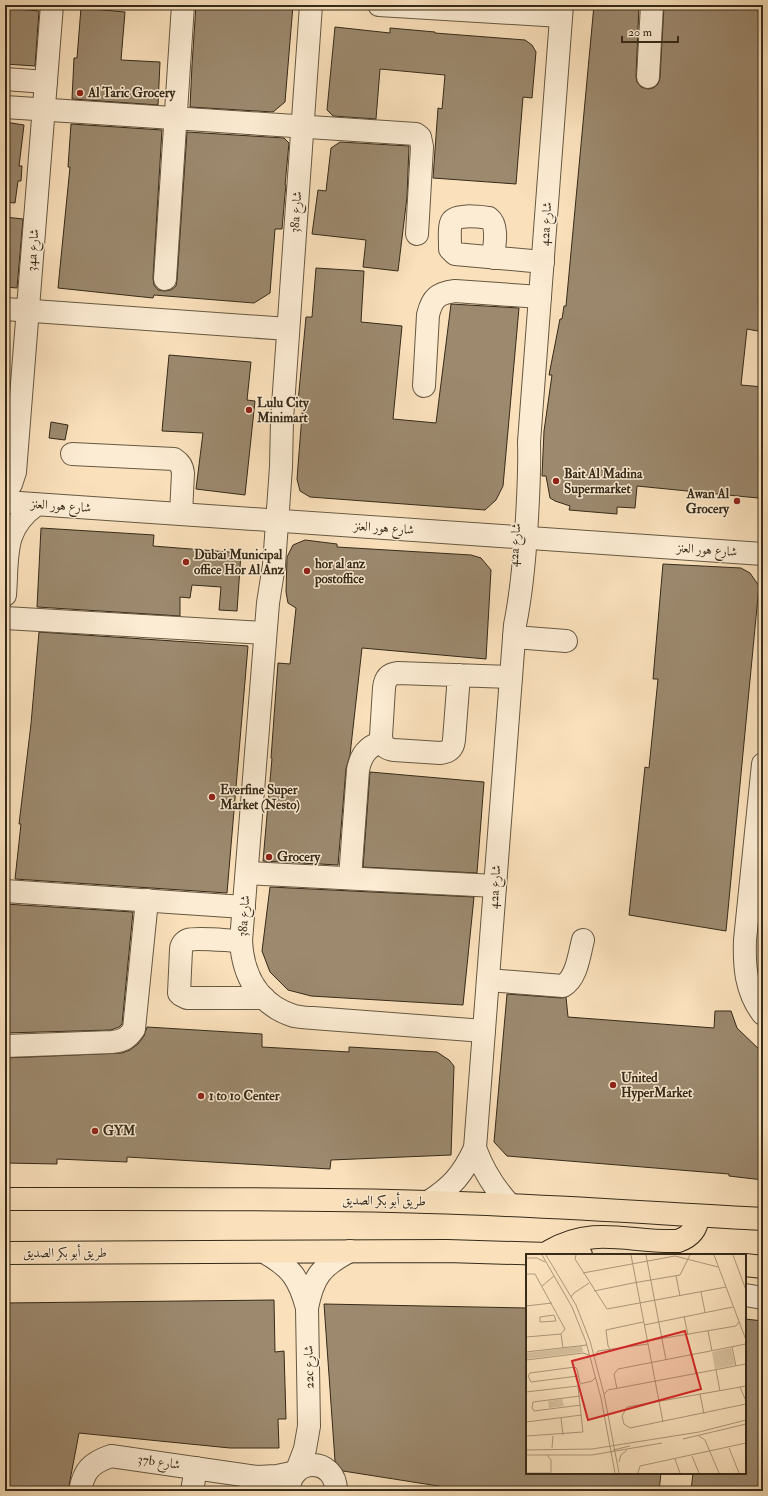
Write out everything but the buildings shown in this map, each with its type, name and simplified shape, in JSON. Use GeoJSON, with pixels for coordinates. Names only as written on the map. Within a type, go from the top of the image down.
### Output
{"type":"FeatureCollection","features":[{"type":"Feature","properties":{"kind":"main road","name":"طريق أبو بكر الصديق"},"geometry":{"type":"LineString","coordinates":[[5,1199],[223,1199],[428,1202],[763,1219]]}},
{"type":"Feature","properties":{"kind":"main road"},"geometry":{"type":"LineString","coordinates":[[545,1253],[568,1242],[594,1237],[678,1240],[689,1236],[694,1230],[698,1216]]}},
{"type":"Feature","properties":{"kind":"main road","name":"طريق أبو بكر الصديق"},"geometry":{"type":"LineString","coordinates":[[5,1253],[448,1251],[563,1254]]}},
{"type":"Feature","properties":{"kind":"main road"},"geometry":{"type":"LineString","coordinates":[[746,1265],[763,1267]]}},
{"type":"Feature","properties":{"kind":"street","name":"34a شارع"},"geometry":{"type":"LineString","coordinates":[[5,493],[11,484],[15,472],[52,5]]}},
{"type":"Feature","properties":{"kind":"street"},"geometry":{"type":"LineString","coordinates":[[165,279],[183,5]]}},
{"type":"Feature","properties":{"kind":"street","name":"38a شارع"},"geometry":{"type":"LineString","coordinates":[[311,5],[282,420],[273,467],[272,521],[265,577],[268,603],[241,942],[242,957],[254,986],[264,998],[278,1009],[295,1016],[484,1031]]}},
{"type":"Feature","properties":{"kind":"street"},"geometry":{"type":"LineString","coordinates":[[379,5],[562,10]]}},
{"type":"Feature","properties":{"kind":"street"},"geometry":{"type":"LineString","coordinates":[[648,77],[652,5]]}},
{"type":"Feature","properties":{"kind":"street","name":"42a شارع"},"geometry":{"type":"LineString","coordinates":[[428,1202],[444,1192],[457,1180],[467,1165],[475,1148],[511,677],[520,597],[520,537],[525,464],[529,442],[562,10]]}},
{"type":"Feature","properties":{"kind":"street"},"geometry":{"type":"LineString","coordinates":[[5,80],[46,82]]}},
{"type":"Feature","properties":{"kind":"street"},"geometry":{"type":"LineString","coordinates":[[5,107],[302,125],[416,134],[420,137],[422,147],[417,234]]}},
{"type":"Feature","properties":{"kind":"street"},"geometry":{"type":"LineString","coordinates":[[493,258],[543,262]]}},
{"type":"Feature","properties":{"kind":"street"},"geometry":{"type":"LineString","coordinates":[[424,386],[428,315],[430,305],[437,297],[445,292],[455,291],[540,297]]}},
{"type":"Feature","properties":{"kind":"street"},"geometry":{"type":"LineString","coordinates":[[5,310],[288,330]]}},
{"type":"Feature","properties":{"kind":"street"},"geometry":{"type":"LineString","coordinates":[[72,454],[174,459],[179,462],[183,473],[181,514]]}},
{"type":"Feature","properties":{"kind":"street","name":"شارع هور العنز"},"geometry":{"type":"LineString","coordinates":[[5,502],[763,554]]}},
{"type":"Feature","properties":{"kind":"street"},"geometry":{"type":"LineString","coordinates":[[5,595],[8,546],[11,533],[21,517],[36,505]]}},
{"type":"Feature","properties":{"kind":"street"},"geometry":{"type":"LineString","coordinates":[[5,618],[265,633]]}},
{"type":"Feature","properties":{"kind":"street"},"geometry":{"type":"LineString","coordinates":[[515,631],[566,641]]}},
{"type":"Feature","properties":{"kind":"street"},"geometry":{"type":"LineString","coordinates":[[459,675],[454,746],[450,750],[440,753],[394,750],[384,746],[381,742],[384,688],[388,677],[393,674],[398,673],[459,675],[511,677]]}},
{"type":"Feature","properties":{"kind":"street"},"geometry":{"type":"LineString","coordinates":[[350,878],[360,760],[372,745],[381,742]]}},
{"type":"Feature","properties":{"kind":"street"},"geometry":{"type":"LineString","coordinates":[[763,764],[758,863],[745,940],[744,964],[749,986],[758,1008],[763,1014]]}},
{"type":"Feature","properties":{"kind":"street"},"geometry":{"type":"LineString","coordinates":[[247,873],[495,886]]}},
{"type":"Feature","properties":{"kind":"street"},"geometry":{"type":"LineString","coordinates":[[5,891],[244,907]]}},
{"type":"Feature","properties":{"kind":"street"},"geometry":{"type":"LineString","coordinates":[[5,1046],[121,1042],[129,1036],[134,1028],[147,900]]}},
{"type":"Feature","properties":{"kind":"street"},"geometry":{"type":"LineString","coordinates":[[241,942],[192,940],[184,942],[181,946],[179,993],[181,996],[187,998],[264,998]]}},
{"type":"Feature","properties":{"kind":"street"},"geometry":{"type":"LineString","coordinates":[[488,980],[563,986],[569,983],[572,977],[583,940]]}},
{"type":"Feature","properties":{"kind":"street","name":"42a شارع"},"geometry":{"type":"LineString","coordinates":[[475,1148],[488,1179],[498,1193],[510,1205]]}},
{"type":"Feature","properties":{"kind":"street","name":"22c شارع"},"geometry":{"type":"LineString","coordinates":[[264,1252],[280,1261],[293,1274],[302,1291],[307,1308]]}},
{"type":"Feature","properties":{"kind":"street","name":"22c شارع"},"geometry":{"type":"LineString","coordinates":[[294,1478],[306,1449],[309,1426],[307,1308],[310,1290],[319,1273],[333,1260],[350,1252]]}},
{"type":"Feature","properties":{"kind":"street"},"geometry":{"type":"LineString","coordinates":[[746,1295],[763,1298]]}},
{"type":"Feature","properties":{"kind":"street","name":"22c شارع"},"geometry":{"type":"LineString","coordinates":[[309,1426],[315,1448],[332,1479]]}},
{"type":"Feature","properties":{"kind":"street","name":"37b شارع"},"geometry":{"type":"LineString","coordinates":[[80,1491],[83,1478],[89,1468],[99,1460],[111,1456],[257,1477],[277,1476],[294,1478],[310,1465],[332,1479]]}},
{"type":"Feature","properties":{"kind":"street"},"geometry":{"type":"LineString","coordinates":[[192,1491],[196,1468]]}},
{"type":"Feature","properties":{"kind":"street","name":"37b شارع"},"geometry":{"type":"LineString","coordinates":[[257,1477],[284,1491]]}},
{"type":"Feature","properties":{"kind":"street"},"geometry":{"type":"LineString","coordinates":[[332,1479],[354,1491]]}},
{"type":"Feature","properties":{"kind":"place","name":"Al Taric Grocery"},"geometry":{"type":"Point","coordinates":[80,93]}},
{"type":"Feature","properties":{"kind":"place","name":"Lulu City Minimart"},"geometry":{"type":"Point","coordinates":[249,410]}},
{"type":"Feature","properties":{"kind":"place","name":"Bait Al Madina Supermarket"},"geometry":{"type":"Point","coordinates":[556,481]}},
{"type":"Feature","properties":{"kind":"place","name":"Awan Al Grocery"},"geometry":{"type":"Point","coordinates":[737,501]}},
{"type":"Feature","properties":{"kind":"place","name":"Dubai Municipal office Hor Al Anz"},"geometry":{"type":"Point","coordinates":[186,562]}},
{"type":"Feature","properties":{"kind":"place","name":"hor al anz postoffice"},"geometry":{"type":"Point","coordinates":[307,571]}},
{"type":"Feature","properties":{"kind":"place","name":"Everfine Super Market (Nesto)"},"geometry":{"type":"Point","coordinates":[212,797]}},
{"type":"Feature","properties":{"kind":"place","name":"Grocery"},"geometry":{"type":"Point","coordinates":[269,857]}},
{"type":"Feature","properties":{"kind":"place","name":"United HyperMarket"},"geometry":{"type":"Point","coordinates":[613,1085]}},
{"type":"Feature","properties":{"kind":"place","name":"1 to 10 Center"},"geometry":{"type":"Point","coordinates":[201,1096]}},
{"type":"Feature","properties":{"kind":"place","name":"GYM"},"geometry":{"type":"Point","coordinates":[95,1131]}}]}
